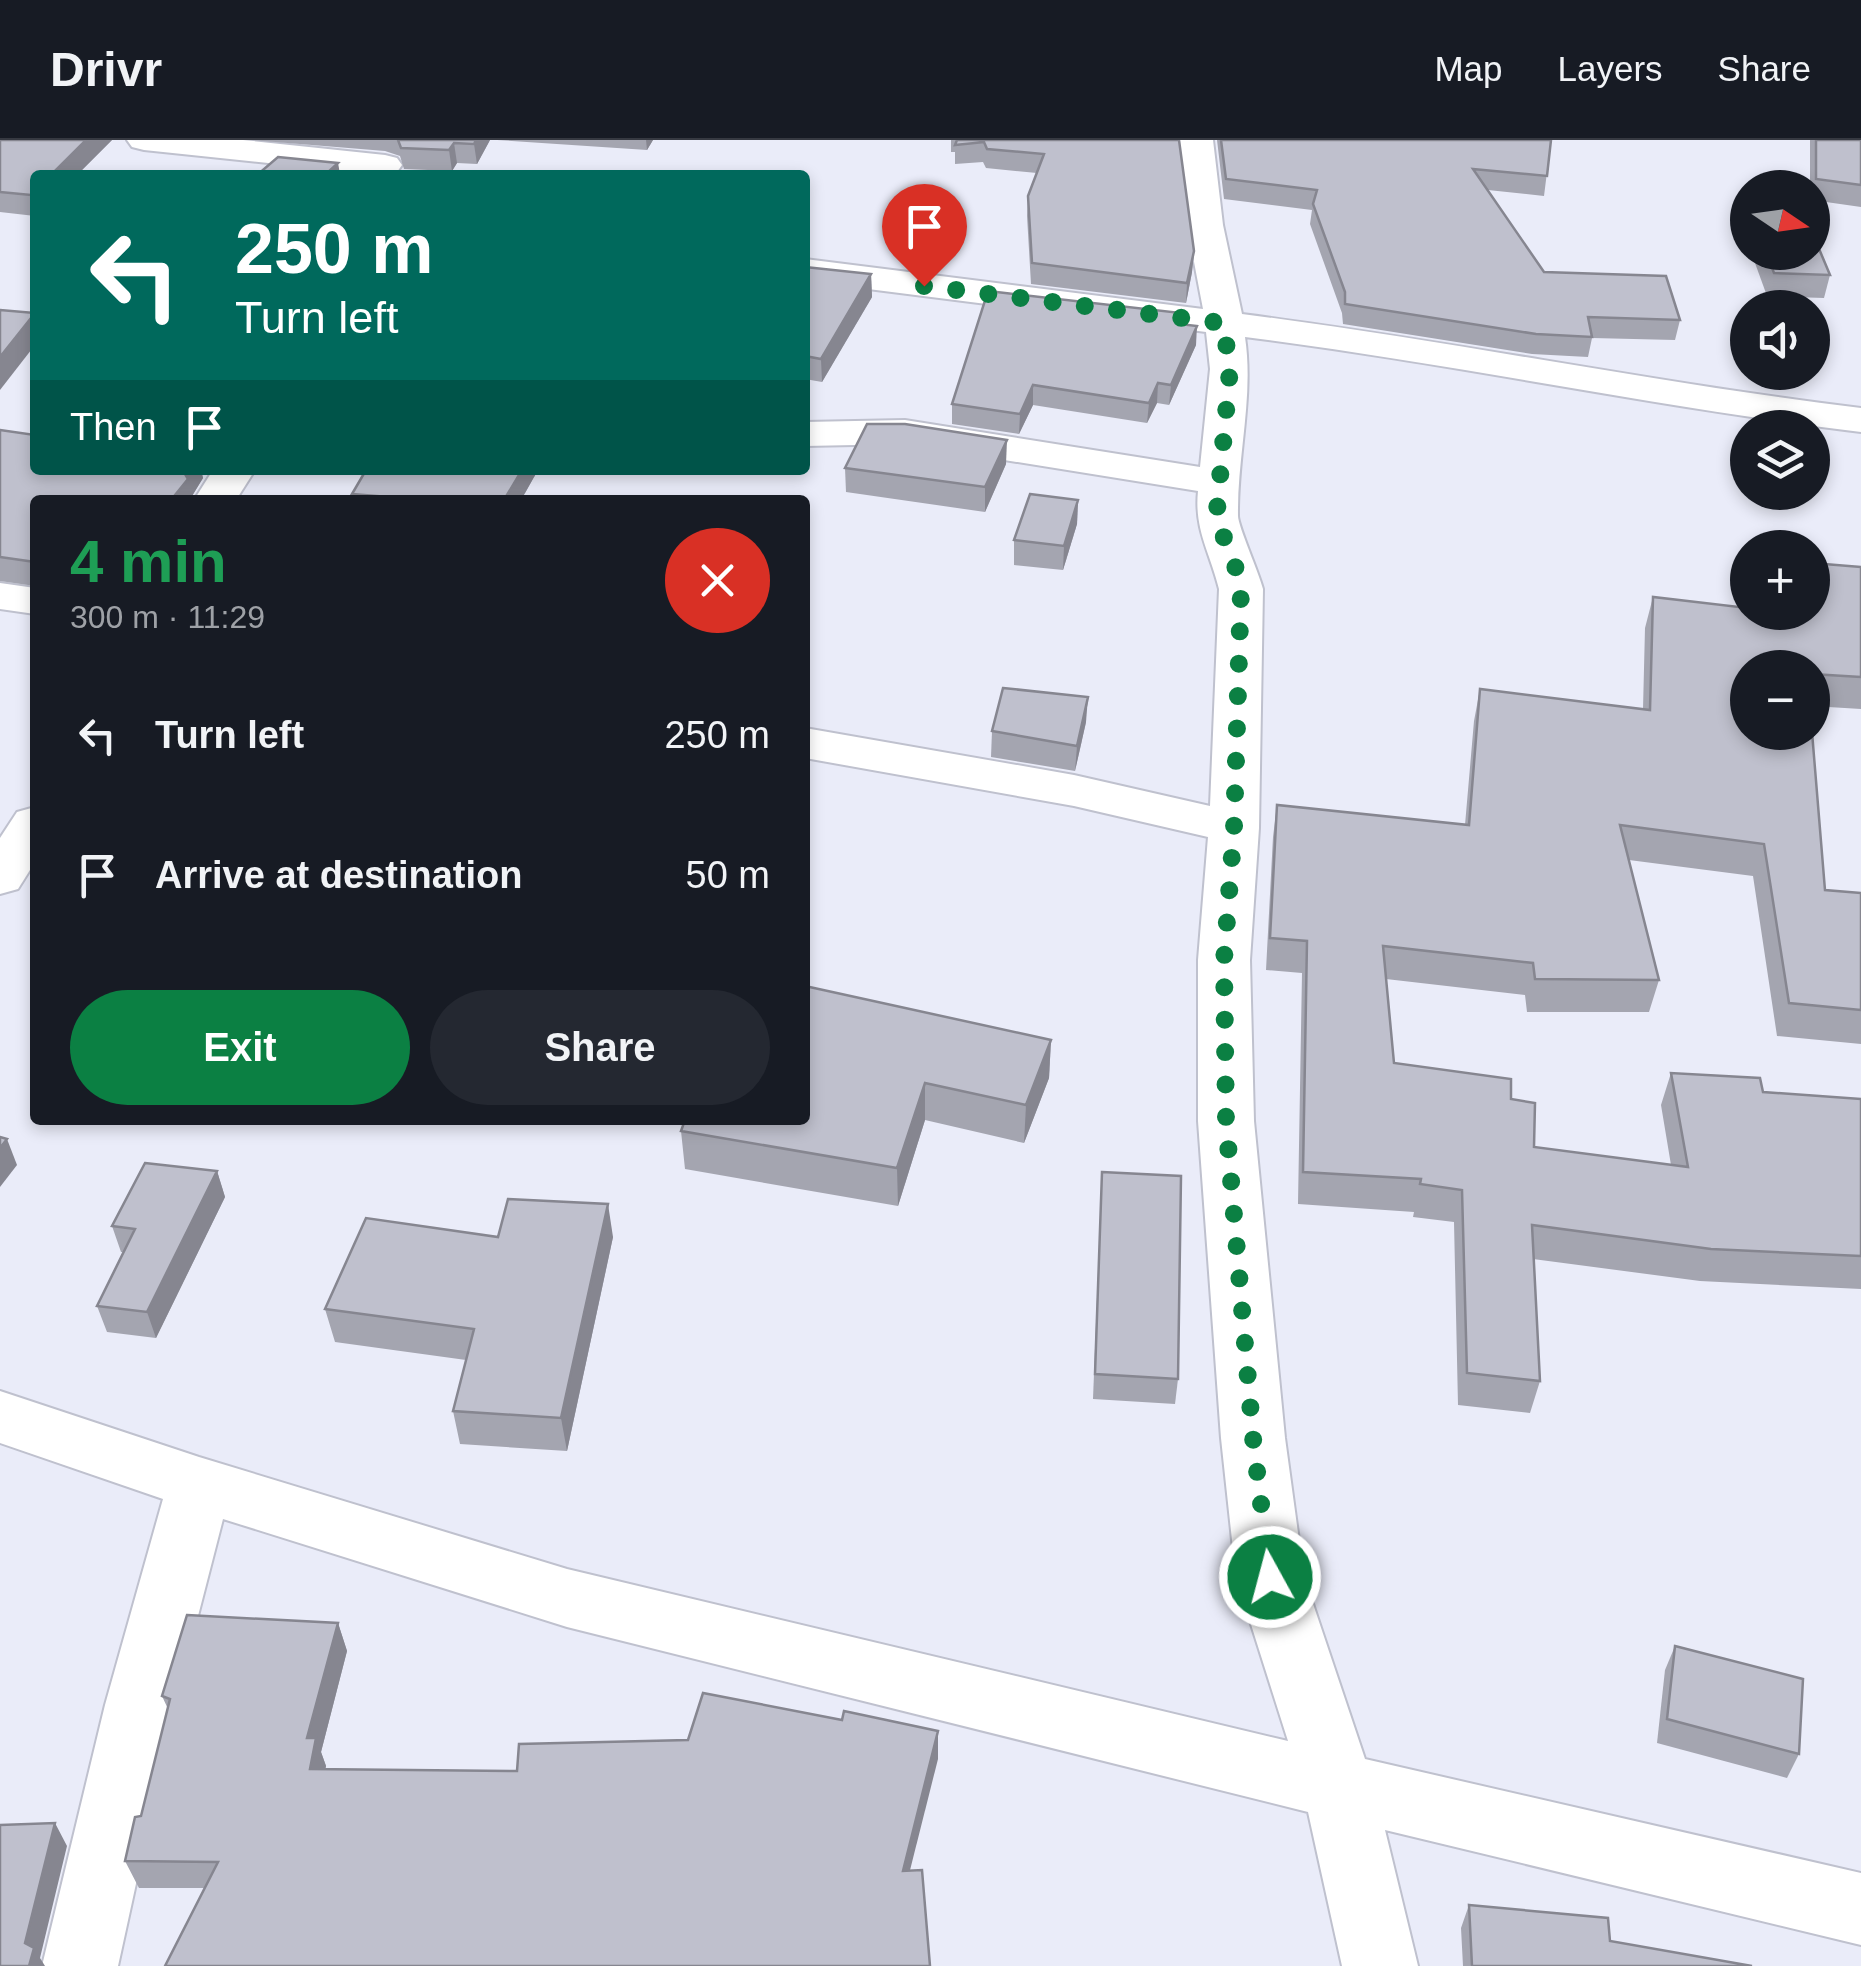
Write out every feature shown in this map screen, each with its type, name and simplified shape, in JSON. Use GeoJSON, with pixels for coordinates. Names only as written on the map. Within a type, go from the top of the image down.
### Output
{"type":"FeatureCollection","features":[{"type":"Feature","properties":{"kind":"street"},"geometry":{"type":"LineString","coordinates":[[144,140],[387,160]]}},
{"type":"Feature","properties":{"kind":"street"},"geometry":{"type":"LineString","coordinates":[[1196,140],[1205,224],[1220,291],[1230,369],[1216,521],[1232,554],[1241,589],[1234,828],[1224,960],[1226,1121],[1253,1438],[1270,1577],[1338,1786],[1380,1966]]}},
{"type":"Feature","properties":{"kind":"street"},"geometry":{"type":"LineString","coordinates":[[810,271],[1223,323],[1613,381],[1739,405],[1861,420]]}},
{"type":"Feature","properties":{"kind":"street"},"geometry":{"type":"LineString","coordinates":[[810,434],[905,432],[1217,482]]}},
{"type":"Feature","properties":{"kind":"street"},"geometry":{"type":"LineString","coordinates":[[0,596],[30,600]]}},
{"type":"Feature","properties":{"kind":"street"},"geometry":{"type":"LineString","coordinates":[[810,744],[1043,783],[1234,828]]}},
{"type":"Feature","properties":{"kind":"street"},"geometry":{"type":"LineString","coordinates":[[0,878],[30,831]]}},
{"type":"Feature","properties":{"kind":"street"},"geometry":{"type":"LineString","coordinates":[[0,1418],[566,1598],[936,1691],[1861,1909]]}},
{"type":"Feature","properties":{"kind":"street"},"geometry":{"type":"LineString","coordinates":[[80,1966],[140,1705],[199,1484]]}},
{"type":"Feature","properties":{"kind":"building"},"geometry":{"type":"Polygon","coordinates":[[[0,140],[86,140],[56,170],[30,170],[30,195],[0,192],[0,140]]]}},
{"type":"Feature","properties":{"kind":"building"},"geometry":{"type":"Polygon","coordinates":[[[398,140],[476,140],[474,144],[454,143],[449,150],[401,148],[398,140]]]}},
{"type":"Feature","properties":{"kind":"building"},"geometry":{"type":"Polygon","coordinates":[[[957,140],[1179,140],[1194,251],[1187,283],[1032,263],[1028,196],[1044,154],[987,149],[984,142],[955,145],[957,140]]]}},
{"type":"Feature","properties":{"kind":"building"},"geometry":{"type":"Polygon","coordinates":[[[1221,140],[1551,140],[1547,176],[1473,169],[1544,272],[1666,276],[1680,320],[1588,317],[1592,337],[1536,334],[1345,304],[1345,292],[1313,204],[1317,190],[1226,179],[1221,140]]]}},
{"type":"Feature","properties":{"kind":"building"},"geometry":{"type":"Polygon","coordinates":[[[1816,140],[1861,140],[1861,185],[1830,181],[1830,170],[1816,170],[1816,140]]]}},
{"type":"Feature","properties":{"kind":"building"},"geometry":{"type":"Polygon","coordinates":[[[278,157],[338,163],[330,170],[263,170],[278,157]]]}},
{"type":"Feature","properties":{"kind":"building"},"geometry":{"type":"Polygon","coordinates":[[[810,268],[871,274],[821,359],[810,357],[810,268]]]}},
{"type":"Feature","properties":{"kind":"building"},"geometry":{"type":"Polygon","coordinates":[[[1773,270],[1828,270],[1830,275],[1773,270]]]}},
{"type":"Feature","properties":{"kind":"building"},"geometry":{"type":"Polygon","coordinates":[[[988,291],[1181,313],[1179,324],[1197,326],[1171,385],[1158,383],[1149,403],[1033,385],[1020,414],[952,404],[988,291]]]}},
{"type":"Feature","properties":{"kind":"building"},"geometry":{"type":"Polygon","coordinates":[[[0,310],[30,313],[30,319],[0,357],[0,310]]]}},
{"type":"Feature","properties":{"kind":"building"},"geometry":{"type":"Polygon","coordinates":[[[867,424],[905,424],[1007,440],[985,487],[845,468],[867,424]]]}},
{"type":"Feature","properties":{"kind":"building"},"geometry":{"type":"Polygon","coordinates":[[[0,430],[30,434],[30,475],[186,475],[188,479],[175,495],[30,495],[30,561],[0,557],[0,430]]]}},
{"type":"Feature","properties":{"kind":"building"},"geometry":{"type":"Polygon","coordinates":[[[363,475],[519,475],[507,495],[352,494],[363,475]]]}},
{"type":"Feature","properties":{"kind":"building"},"geometry":{"type":"Polygon","coordinates":[[[1030,494],[1078,500],[1064,546],[1014,540],[1030,494]]]}},
{"type":"Feature","properties":{"kind":"building"},"geometry":{"type":"Polygon","coordinates":[[[1830,564],[1861,567],[1861,677],[1830,675],[1830,650],[1730,650],[1730,750],[1813,750],[1825,890],[1861,893],[1861,1010],[1789,1003],[1764,844],[1620,825],[1659,980],[1535,979],[1533,963],[1383,946],[1394,1063],[1511,1079],[1511,1099],[1535,1103],[1534,1147],[1688,1167],[1671,1073],[1760,1078],[1763,1092],[1861,1099],[1861,1256],[1711,1249],[1532,1225],[1540,1381],[1467,1373],[1462,1190],[1420,1184],[1421,1179],[1303,1172],[1307,941],[1270,938],[1277,805],[1469,825],[1480,689],[1650,710],[1653,597],[1730,606],[1730,630],[1830,630],[1830,564]]]}},
{"type":"Feature","properties":{"kind":"building"},"geometry":{"type":"Polygon","coordinates":[[[1003,688],[1088,697],[1077,746],[992,731],[1003,688]]]}},
{"type":"Feature","properties":{"kind":"building"},"geometry":{"type":"Polygon","coordinates":[[[810,987],[1051,1040],[1026,1105],[925,1083],[897,1168],[681,1131],[683,1125],[810,1125],[810,987]]]}},
{"type":"Feature","properties":{"kind":"building"},"geometry":{"type":"Polygon","coordinates":[[[145,1163],[217,1171],[147,1312],[97,1306],[135,1229],[112,1226],[145,1163]]]}},
{"type":"Feature","properties":{"kind":"building"},"geometry":{"type":"Polygon","coordinates":[[[1102,1172],[1181,1176],[1178,1379],[1095,1374],[1102,1172]]]}},
{"type":"Feature","properties":{"kind":"building"},"geometry":{"type":"Polygon","coordinates":[[[508,1199],[608,1204],[561,1418],[453,1411],[474,1329],[325,1309],[366,1218],[498,1237],[508,1199]]]}},
{"type":"Feature","properties":{"kind":"building"},"geometry":{"type":"Polygon","coordinates":[[[187,1615],[338,1623],[307,1738],[316,1738],[310,1769],[517,1771],[519,1744],[688,1740],[703,1693],[842,1720],[844,1711],[938,1731],[903,1871],[922,1870],[930,1966],[165,1966],[218,1862],[125,1861],[135,1817],[141,1816],[170,1699],[162,1696],[187,1615]]]}},
{"type":"Feature","properties":{"kind":"building"},"geometry":{"type":"Polygon","coordinates":[[[1675,1646],[1803,1679],[1799,1754],[1667,1719],[1675,1646]]]}},
{"type":"Feature","properties":{"kind":"building"},"geometry":{"type":"Polygon","coordinates":[[[55,1823],[25,1943],[34,1948],[29,1966],[0,1966],[0,1825],[55,1823]]]}},
{"type":"Feature","properties":{"kind":"building"},"geometry":{"type":"Polygon","coordinates":[[[1469,1905],[1608,1918],[1610,1941],[1752,1966],[1472,1966],[1469,1905]]]}},
{"type":"Feature","properties":{"kind":"route"},"geometry":{"type":"LineString","coordinates":[[924,286],[1223,323],[1230,369],[1216,521],[1232,554],[1241,589],[1234,828],[1224,960],[1226,1121],[1253,1438],[1270,1577]]}}]}
